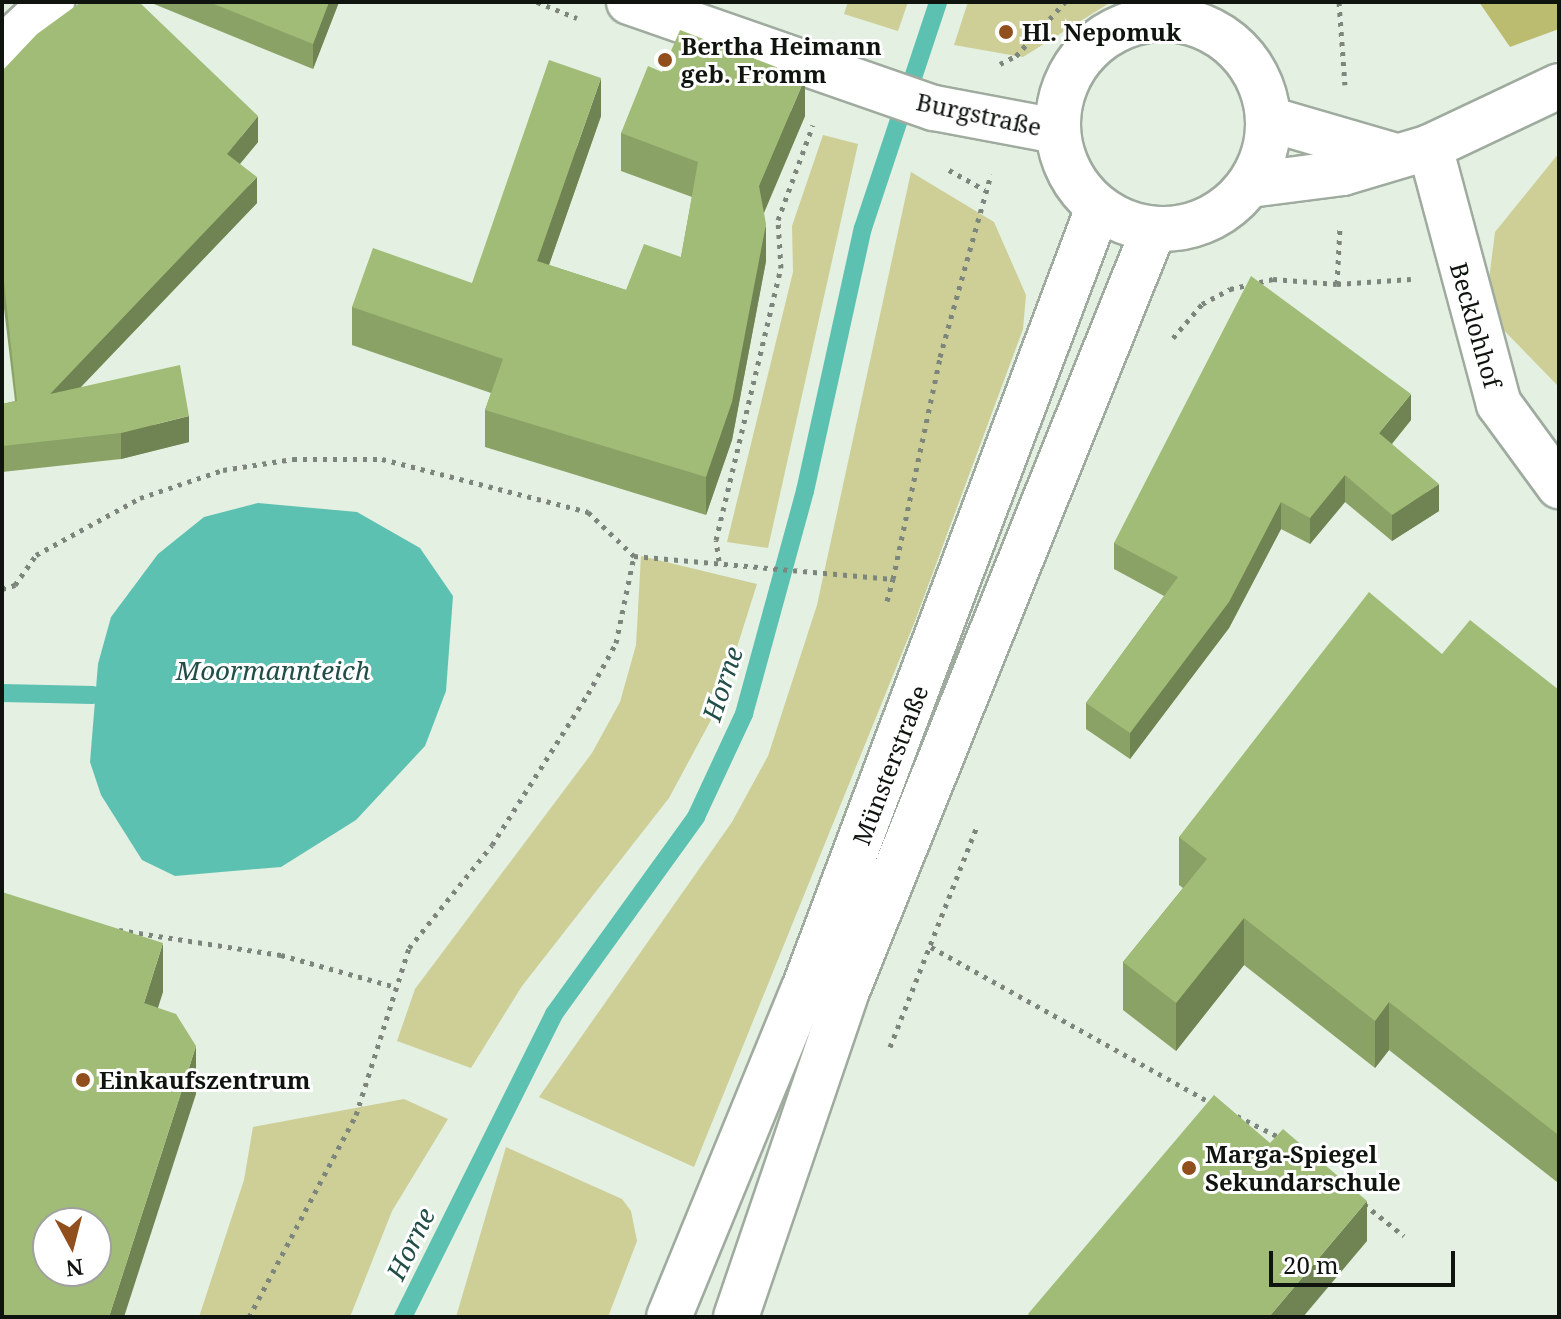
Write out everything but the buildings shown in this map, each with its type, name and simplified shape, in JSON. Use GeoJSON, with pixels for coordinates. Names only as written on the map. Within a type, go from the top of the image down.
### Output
{"type":"FeatureCollection","features":[{"type":"Feature","properties":{"kind":"main road"},"geometry":{"type":"LineString","coordinates":[[2,49],[52,2]]}},
{"type":"Feature","properties":{"kind":"main road","name":"Burgstraße"},"geometry":{"type":"LineString","coordinates":[[629,2],[934,108],[1057,131]]}},
{"type":"Feature","properties":{"kind":"main road"},"geometry":{"type":"LineString","coordinates":[[1250,185],[1269,119],[1233,21],[1202,25],[1165,10],[1113,31],[1089,49],[1059,100],[1057,131],[1063,160],[1098,208],[1154,229],[1213,218],[1250,185],[1343,156],[1411,151],[1559,86]]}},
{"type":"Feature","properties":{"kind":"main road"},"geometry":{"type":"LineString","coordinates":[[1269,119],[1343,156]]}},
{"type":"Feature","properties":{"kind":"main road","name":"Becklohhof"},"geometry":{"type":"LineString","coordinates":[[1411,151],[1458,265],[1499,404],[1559,486]]}},
{"type":"Feature","properties":{"kind":"main road","name":"Münsterstraße"},"geometry":{"type":"LineString","coordinates":[[669,1317],[809,977],[1098,208]]}},
{"type":"Feature","properties":{"kind":"main road","name":"Münsterstraße"},"geometry":{"type":"LineString","coordinates":[[736,1317],[873,923],[1154,229]]}},
{"type":"Feature","properties":{"kind":"path"},"geometry":{"type":"LineString","coordinates":[[992,67],[1016,56],[1065,2]]}},
{"type":"Feature","properties":{"kind":"path"},"geometry":{"type":"LineString","coordinates":[[1337,284],[1346,38],[1339,2]]}},
{"type":"Feature","properties":{"kind":"path"},"geometry":{"type":"LineString","coordinates":[[719,561],[716,540],[781,268],[778,220],[817,116]]}},
{"type":"Feature","properties":{"kind":"path"},"geometry":{"type":"LineString","coordinates":[[2,589],[15,585],[36,555],[140,498],[223,470],[293,459],[382,459],[588,512],[634,556],[719,561],[849,578],[893,579],[985,190],[995,166]]}},
{"type":"Feature","properties":{"kind":"path"},"geometry":{"type":"LineString","coordinates":[[944,167],[985,190]]}},
{"type":"Feature","properties":{"kind":"path"},"geometry":{"type":"LineString","coordinates":[[1167,352],[1180,325],[1230,289],[1273,279],[1389,284],[1458,265]]}},
{"type":"Feature","properties":{"kind":"path"},"geometry":{"type":"LineString","coordinates":[[249,1317],[356,1115],[392,986],[409,948],[492,845],[588,694],[616,643],[634,556]]}},
{"type":"Feature","properties":{"kind":"path"},"geometry":{"type":"LineString","coordinates":[[884,1062],[983,810]]}},
{"type":"Feature","properties":{"kind":"path"},"geometry":{"type":"LineString","coordinates":[[104,926],[281,955],[392,986]]}},
{"type":"Feature","properties":{"kind":"path"},"geometry":{"type":"LineString","coordinates":[[931,947],[1217,1106]]}},
{"type":"Feature","properties":{"kind":"path"},"geometry":{"type":"LineString","coordinates":[[1230,1113],[1285,1140]]}},
{"type":"Feature","properties":{"kind":"path"},"geometry":{"type":"LineString","coordinates":[[1356,1198],[1404,1236]]}},
{"type":"Feature","properties":{"kind":"green space"},"geometry":{"type":"Polygon","coordinates":[[[848,2],[908,2],[898,31],[844,14],[848,2]]]}},
{"type":"Feature","properties":{"kind":"green space"},"geometry":{"type":"Polygon","coordinates":[[[968,2],[1111,2],[1023,57],[954,45],[968,2]]]}},
{"type":"Feature","properties":{"kind":"green space"},"geometry":{"type":"Polygon","coordinates":[[[823,135],[858,144],[768,548],[727,542],[793,272],[792,226],[823,135]]]}},
{"type":"Feature","properties":{"kind":"green space"},"geometry":{"type":"Polygon","coordinates":[[[1559,153],[1559,387],[1485,311],[1495,232],[1559,153]]]}},
{"type":"Feature","properties":{"kind":"green space"},"geometry":{"type":"Polygon","coordinates":[[[911,172],[994,222],[1026,295],[1023,329],[915,621],[694,1167],[539,1097],[732,822],[768,756],[817,605],[911,172]]]}},
{"type":"Feature","properties":{"kind":"green space"},"geometry":{"type":"Polygon","coordinates":[[[641,556],[757,584],[718,707],[669,798],[522,986],[471,1068],[397,1041],[415,989],[592,753],[620,702],[636,645],[641,556]]]}},
{"type":"Feature","properties":{"kind":"green space"},"geometry":{"type":"Polygon","coordinates":[[[404,1099],[448,1119],[392,1211],[350,1317],[199,1317],[244,1180],[253,1127],[404,1099]]]}},
{"type":"Feature","properties":{"kind":"green space"},"geometry":{"type":"Polygon","coordinates":[[[506,1147],[622,1199],[631,1211],[637,1241],[608,1317],[456,1317],[506,1147]]]}},
{"type":"Feature","properties":{"kind":"shaded area"},"geometry":{"type":"Polygon","coordinates":[[[1479,2],[1559,2],[1559,29],[1510,47],[1479,2]]]}},
{"type":"Feature","properties":{"kind":"water","name":"Moormannteich"},"geometry":{"type":"Polygon","coordinates":[[[258,503],[357,512],[420,548],[453,596],[446,691],[425,746],[356,820],[281,867],[175,876],[142,860],[101,795],[90,762],[98,664],[111,617],[158,554],[204,517],[258,503]]]}},
{"type":"Feature","properties":{"kind":"waterway","name":"Horne"},"geometry":{"type":"LineString","coordinates":[[403,1317],[554,1014],[696,817],[744,714],[805,491],[863,228],[938,2]]}},
{"type":"Feature","properties":{"kind":"waterway"},"geometry":{"type":"LineString","coordinates":[[2,693],[93,695]]}},
{"type":"Feature","properties":{"kind":"place","name":"Hl. Nepomuk"},"geometry":{"type":"Point","coordinates":[1006,32]}},
{"type":"Feature","properties":{"kind":"place","name":"Bertha Heimann geb. Fromm"},"geometry":{"type":"Point","coordinates":[665,60]}},
{"type":"Feature","properties":{"kind":"place","name":"Einkaufszentrum"},"geometry":{"type":"Point","coordinates":[83,1080]}},
{"type":"Feature","properties":{"kind":"place","name":"Marga-Spiegel Sekundarschule"},"geometry":{"type":"Point","coordinates":[1189,1168]}}]}
